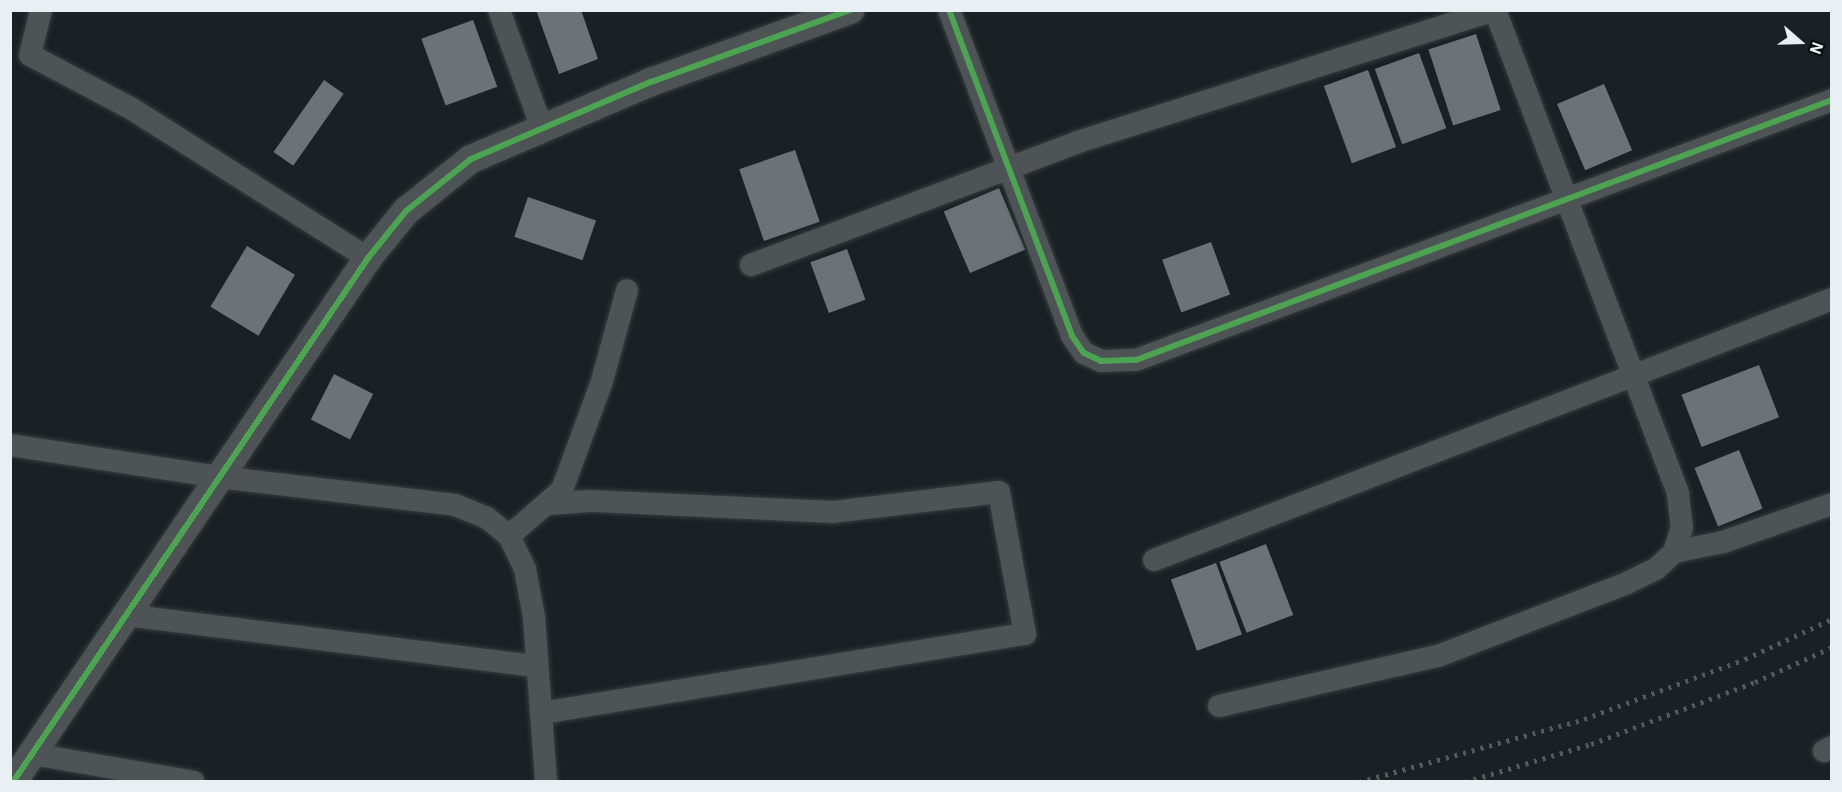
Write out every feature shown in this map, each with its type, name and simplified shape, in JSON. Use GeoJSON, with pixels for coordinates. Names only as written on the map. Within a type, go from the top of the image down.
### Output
{"type":"FeatureCollection","features":[{"type":"Feature","properties":{"kind":"street"},"geometry":{"type":"LineString","coordinates":[[41,10],[20,49],[132,109],[368,258]]}},
{"type":"Feature","properties":{"kind":"street"},"geometry":{"type":"LineString","coordinates":[[499,10],[542,128]]}},
{"type":"Feature","properties":{"kind":"street"},"geometry":{"type":"LineString","coordinates":[[13,782],[368,258],[406,211],[471,159],[651,82],[850,10]]}},
{"type":"Feature","properties":{"kind":"street"},"geometry":{"type":"LineString","coordinates":[[948,10],[1011,170],[1072,336],[1084,353],[1101,361],[1120,363],[1832,100]]}},
{"type":"Feature","properties":{"kind":"street"},"geometry":{"type":"LineString","coordinates":[[750,265],[1011,170],[1078,142],[1494,10],[1630,375],[1678,493],[1682,528],[1674,552],[1656,569],[1627,583],[1438,656],[1219,706]]}},
{"type":"Feature","properties":{"kind":"street"},"geometry":{"type":"LineString","coordinates":[[509,536],[549,504],[562,490],[602,381],[627,290]]}},
{"type":"Feature","properties":{"kind":"street"},"geometry":{"type":"LineString","coordinates":[[1154,560],[1832,299]]}},
{"type":"Feature","properties":{"kind":"street"},"geometry":{"type":"LineString","coordinates":[[10,445],[218,477],[455,505],[487,518],[509,536],[525,569],[537,666],[546,782]]}},
{"type":"Feature","properties":{"kind":"street"},"geometry":{"type":"LineString","coordinates":[[541,713],[1025,634],[999,492],[834,512],[589,501],[549,504]]}},
{"type":"Feature","properties":{"kind":"street"},"geometry":{"type":"LineString","coordinates":[[1674,552],[1723,542],[1832,504]]}},
{"type":"Feature","properties":{"kind":"street"},"geometry":{"type":"LineString","coordinates":[[125,615],[537,666]]}},
{"type":"Feature","properties":{"kind":"street"},"geometry":{"type":"LineString","coordinates":[[32,754],[194,782]]}},
{"type":"Feature","properties":{"kind":"building"},"geometry":{"type":"Polygon","coordinates":[[[536,10],[581,10],[598,59],[559,74],[536,10]]]}},
{"type":"Feature","properties":{"kind":"building"},"geometry":{"type":"Polygon","coordinates":[[[473,20],[497,87],[446,106],[421,39],[473,20]]]}},
{"type":"Feature","properties":{"kind":"building"},"geometry":{"type":"Polygon","coordinates":[[[1476,34],[1501,110],[1453,126],[1428,49],[1476,34]]]}},
{"type":"Feature","properties":{"kind":"building"},"geometry":{"type":"Polygon","coordinates":[[[1419,53],[1446,128],[1402,144],[1375,69],[1419,53]]]}},
{"type":"Feature","properties":{"kind":"building"},"geometry":{"type":"Polygon","coordinates":[[[1368,70],[1396,147],[1352,163],[1324,86],[1368,70]]]}},
{"type":"Feature","properties":{"kind":"building"},"geometry":{"type":"Polygon","coordinates":[[[324,80],[344,94],[293,166],[274,152],[324,80]]]}},
{"type":"Feature","properties":{"kind":"building"},"geometry":{"type":"Polygon","coordinates":[[[1604,84],[1632,150],[1585,170],[1557,104],[1604,84]]]}},
{"type":"Feature","properties":{"kind":"building"},"geometry":{"type":"Polygon","coordinates":[[[795,150],[820,222],[764,241],[739,169],[795,150]]]}},
{"type":"Feature","properties":{"kind":"building"},"geometry":{"type":"Polygon","coordinates":[[[999,188],[1025,250],[970,273],[944,211],[999,188]]]}},
{"type":"Feature","properties":{"kind":"building"},"geometry":{"type":"Polygon","coordinates":[[[528,197],[596,220],[582,260],[514,237],[528,197]]]}},
{"type":"Feature","properties":{"kind":"building"},"geometry":{"type":"Polygon","coordinates":[[[1211,242],[1230,295],[1181,312],[1162,260],[1211,242]]]}},
{"type":"Feature","properties":{"kind":"building"},"geometry":{"type":"Polygon","coordinates":[[[247,246],[295,275],[258,336],[210,307],[247,246]]]}},
{"type":"Feature","properties":{"kind":"building"},"geometry":{"type":"Polygon","coordinates":[[[847,249],[865,300],[829,313],[810,262],[847,249]]]}},
{"type":"Feature","properties":{"kind":"building"},"geometry":{"type":"Polygon","coordinates":[[[1759,365],[1779,417],[1702,447],[1682,395],[1759,365]]]}},
{"type":"Feature","properties":{"kind":"building"},"geometry":{"type":"Polygon","coordinates":[[[334,374],[373,394],[350,439],[311,419],[334,374]]]}},
{"type":"Feature","properties":{"kind":"building"},"geometry":{"type":"Polygon","coordinates":[[[1739,450],[1763,508],[1718,526],[1694,468],[1739,450]]]}},
{"type":"Feature","properties":{"kind":"building"},"geometry":{"type":"Polygon","coordinates":[[[1266,544],[1293,615],[1247,633],[1219,562],[1266,544]]]}},
{"type":"Feature","properties":{"kind":"building"},"geometry":{"type":"Polygon","coordinates":[[[1216,563],[1242,634],[1197,651],[1171,579],[1216,563]]]}},
{"type":"Feature","properties":{"kind":"railway"},"geometry":{"type":"LineString","coordinates":[[1359,782],[1584,719],[1745,659],[1832,619]]}},
{"type":"Feature","properties":{"kind":"railway"},"geometry":{"type":"LineString","coordinates":[[1465,782],[1591,744],[1755,682],[1832,647]]}},
{"type":"Feature","properties":{"kind":"cycle path"},"geometry":{"type":"LineString","coordinates":[[13,782],[368,258],[406,211],[471,159],[651,82],[850,10]]}},
{"type":"Feature","properties":{"kind":"cycle path"},"geometry":{"type":"LineString","coordinates":[[949,10],[1072,336],[1084,353],[1101,361],[1136,360],[1832,100]]}}]}
